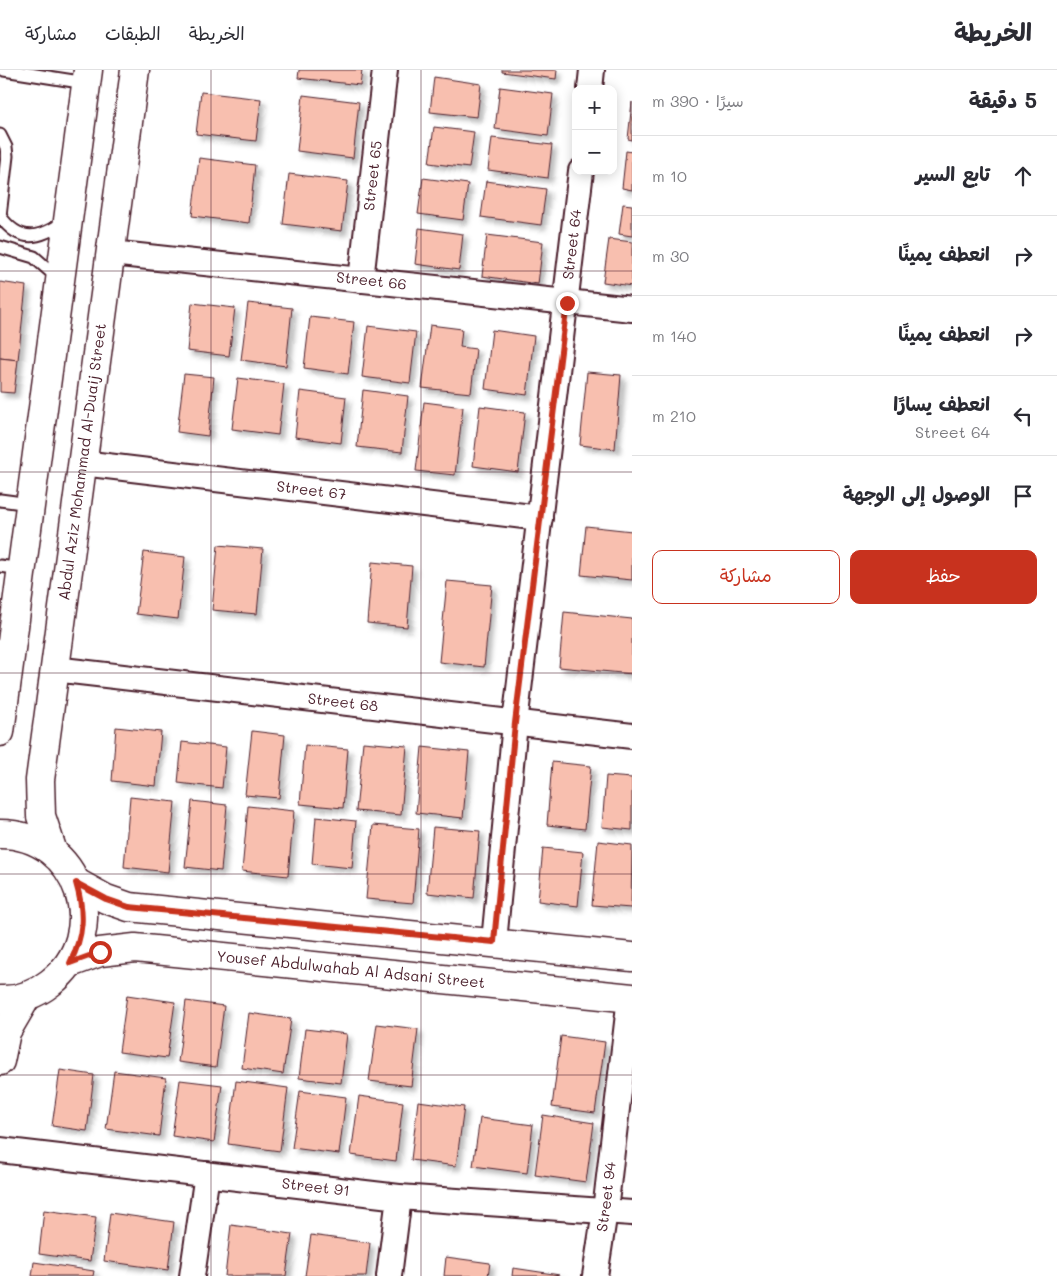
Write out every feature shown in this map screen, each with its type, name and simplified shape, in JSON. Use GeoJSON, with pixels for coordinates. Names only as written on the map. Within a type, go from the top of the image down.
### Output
{"type":"FeatureCollection","features":[{"type":"Feature","properties":{"kind":"street","name":"Abdul Aziz Mohammad Al-Duaij Street"},"geometry":{"type":"LineString","coordinates":[[53,852],[44,826],[40,796],[54,669],[135,70]]}},
{"type":"Feature","properties":{"kind":"street","name":"Street 65"},"geometry":{"type":"LineString","coordinates":[[361,280],[385,70]]}},
{"type":"Feature","properties":{"kind":"street"},"geometry":{"type":"LineString","coordinates":[[590,85],[592,70]]}},
{"type":"Feature","properties":{"kind":"street"},"geometry":{"type":"LineString","coordinates":[[0,732],[11,568],[31,504],[87,76]]}},
{"type":"Feature","properties":{"kind":"street","name":"Street 64"},"geometry":{"type":"LineString","coordinates":[[494,942],[515,723],[567,303],[581,175]]}},
{"type":"Feature","properties":{"kind":"street","name":"Street 66"},"geometry":{"type":"LineString","coordinates":[[111,253],[632,309]]}},
{"type":"Feature","properties":{"kind":"street","name":"Street 67"},"geometry":{"type":"LineString","coordinates":[[82,463],[540,518]]}},
{"type":"Feature","properties":{"kind":"street","name":"Street 68"},"geometry":{"type":"LineString","coordinates":[[54,669],[632,736]]}},
{"type":"Feature","properties":{"kind":"street"},"geometry":{"type":"LineString","coordinates":[[0,834],[11,834],[33,840],[53,852],[66,866],[76,883],[82,903],[83,924],[79,944],[70,963],[58,977],[44,988],[27,996],[0,1000]]}},
{"type":"Feature","properties":{"kind":"street"},"geometry":{"type":"LineString","coordinates":[[76,883],[106,899],[129,907],[632,957]]}},
{"type":"Feature","properties":{"kind":"street","name":"Yousef Abdulwahab Al Adsani Street"},"geometry":{"type":"LineString","coordinates":[[70,963],[100,952],[135,948],[631,997]]}},
{"type":"Feature","properties":{"kind":"street"},"geometry":{"type":"LineString","coordinates":[[0,1061],[6,1032],[27,996]]}},
{"type":"Feature","properties":{"kind":"street","name":"Street 94"},"geometry":{"type":"LineString","coordinates":[[595,1276],[631,997]]}},
{"type":"Feature","properties":{"kind":"street","name":"Street 91"},"geometry":{"type":"LineString","coordinates":[[0,1150],[399,1197],[632,1213]]}},
{"type":"Feature","properties":{"kind":"street"},"geometry":{"type":"LineString","coordinates":[[192,1276],[207,1174]]}},
{"type":"Feature","properties":{"kind":"street"},"geometry":{"type":"LineString","coordinates":[[389,1276],[399,1197]]}},
{"type":"Feature","properties":{"kind":"lane"},"geometry":{"type":"LineString","coordinates":[[4,70],[87,76]]}},
{"type":"Feature","properties":{"kind":"lane"},"geometry":{"type":"LineString","coordinates":[[0,135],[6,147],[0,216],[15,232],[37,236],[48,233],[68,218]]}},
{"type":"Feature","properties":{"kind":"lane"},"geometry":{"type":"LineString","coordinates":[[0,247],[34,256],[60,280]]}},
{"type":"Feature","properties":{"kind":"lane"},"geometry":{"type":"LineString","coordinates":[[0,500],[31,504]]}},
{"type":"Feature","properties":{"kind":"building"},"geometry":{"type":"Polygon","coordinates":[[[299,70],[362,70],[360,85],[298,78],[299,70]]]}},
{"type":"Feature","properties":{"kind":"building"},"geometry":{"type":"Polygon","coordinates":[[[502,70],[557,70],[556,79],[502,72],[502,70]]]}},
{"type":"Feature","properties":{"kind":"building"},"geometry":{"type":"Polygon","coordinates":[[[434,77],[481,84],[477,117],[430,112],[434,77]]]}},
{"type":"Feature","properties":{"kind":"building"},"geometry":{"type":"Polygon","coordinates":[[[500,87],[553,94],[548,136],[495,129],[500,87]]]}},
{"type":"Feature","properties":{"kind":"building"},"geometry":{"type":"Polygon","coordinates":[[[201,92],[261,99],[256,141],[196,134],[201,92]]]}},
{"type":"Feature","properties":{"kind":"building"},"geometry":{"type":"Polygon","coordinates":[[[303,95],[359,102],[353,158],[297,151],[303,95]]]}},
{"type":"Feature","properties":{"kind":"building"},"geometry":{"type":"Polygon","coordinates":[[[632,102],[632,140],[628,139],[632,102]]]}},
{"type":"Feature","properties":{"kind":"building"},"geometry":{"type":"Polygon","coordinates":[[[434,127],[474,132],[469,168],[429,163],[434,127]]]}},
{"type":"Feature","properties":{"kind":"building"},"geometry":{"type":"Polygon","coordinates":[[[492,138],[552,145],[548,178],[488,170],[492,138]]]}},
{"type":"Feature","properties":{"kind":"building"},"geometry":{"type":"Polygon","coordinates":[[[626,151],[632,152],[632,190],[622,188],[626,151]]]}},
{"type":"Feature","properties":{"kind":"building"},"geometry":{"type":"Polygon","coordinates":[[[199,158],[255,165],[249,223],[192,216],[199,158]]]}},
{"type":"Feature","properties":{"kind":"building"},"geometry":{"type":"Polygon","coordinates":[[[289,174],[348,181],[342,231],[283,224],[289,174]]]}},
{"type":"Feature","properties":{"kind":"building"},"geometry":{"type":"Polygon","coordinates":[[[423,178],[468,184],[463,220],[418,214],[423,178]]]}},
{"type":"Feature","properties":{"kind":"building"},"geometry":{"type":"Polygon","coordinates":[[[486,181],[546,189],[541,225],[481,217],[486,181]]]}},
{"type":"Feature","properties":{"kind":"building"},"geometry":{"type":"Polygon","coordinates":[[[623,204],[632,205],[632,236],[619,234],[623,204]]]}},
{"type":"Feature","properties":{"kind":"building"},"geometry":{"type":"Polygon","coordinates":[[[419,228],[463,234],[459,270],[415,264],[419,228]]]}},
{"type":"Feature","properties":{"kind":"building"},"geometry":{"type":"Polygon","coordinates":[[[487,235],[543,242],[538,284],[482,276],[487,235]]]}},
{"type":"Feature","properties":{"kind":"building"},"geometry":{"type":"Polygon","coordinates":[[[609,239],[632,242],[632,286],[603,282],[609,239]]]}},
{"type":"Feature","properties":{"kind":"building"},"geometry":{"type":"Polygon","coordinates":[[[0,282],[26,286],[18,360],[0,358],[0,282]]]}},
{"type":"Feature","properties":{"kind":"building"},"geometry":{"type":"Polygon","coordinates":[[[192,303],[235,308],[229,356],[187,351],[192,303]]]}},
{"type":"Feature","properties":{"kind":"building"},"geometry":{"type":"Polygon","coordinates":[[[248,303],[292,308],[286,366],[241,360],[248,303]]]}},
{"type":"Feature","properties":{"kind":"building"},"geometry":{"type":"Polygon","coordinates":[[[310,317],[354,322],[348,374],[304,368],[310,317]]]}},
{"type":"Feature","properties":{"kind":"building"},"geometry":{"type":"Polygon","coordinates":[[[430,325],[462,329],[460,347],[476,349],[471,393],[422,388],[430,325]]]}},
{"type":"Feature","properties":{"kind":"building"},"geometry":{"type":"Polygon","coordinates":[[[368,326],[416,332],[410,383],[362,377],[368,326]]]}},
{"type":"Feature","properties":{"kind":"building"},"geometry":{"type":"Polygon","coordinates":[[[492,330],[534,336],[527,395],[485,389],[492,330]]]}},
{"type":"Feature","properties":{"kind":"building"},"geometry":{"type":"Polygon","coordinates":[[[0,358],[18,360],[14,393],[0,392],[0,358]]]}},
{"type":"Feature","properties":{"kind":"building"},"geometry":{"type":"Polygon","coordinates":[[[587,372],[621,375],[615,449],[580,445],[587,372]]]}},
{"type":"Feature","properties":{"kind":"building"},"geometry":{"type":"Polygon","coordinates":[[[184,374],[214,377],[208,436],[177,432],[184,374]]]}},
{"type":"Feature","properties":{"kind":"building"},"geometry":{"type":"Polygon","coordinates":[[[238,378],[284,384],[278,435],[232,429],[238,378]]]}},
{"type":"Feature","properties":{"kind":"building"},"geometry":{"type":"Polygon","coordinates":[[[363,390],[408,396],[402,452],[357,447],[363,390]]]}},
{"type":"Feature","properties":{"kind":"building"},"geometry":{"type":"Polygon","coordinates":[[[300,391],[346,397],[341,443],[295,437],[300,391]]]}},
{"type":"Feature","properties":{"kind":"building"},"geometry":{"type":"Polygon","coordinates":[[[424,402],[463,407],[455,475],[416,471],[424,402]]]}},
{"type":"Feature","properties":{"kind":"building"},"geometry":{"type":"Polygon","coordinates":[[[480,406],[525,412],[518,472],[473,466],[480,406]]]}},
{"type":"Feature","properties":{"kind":"building"},"geometry":{"type":"Polygon","coordinates":[[[586,526],[632,531],[632,580],[581,575],[586,526]]]}},
{"type":"Feature","properties":{"kind":"building"},"geometry":{"type":"Polygon","coordinates":[[[218,545],[263,549],[257,614],[212,610],[218,545]]]}},
{"type":"Feature","properties":{"kind":"building"},"geometry":{"type":"Polygon","coordinates":[[[144,552],[185,557],[178,619],[136,614],[144,552]]]}},
{"type":"Feature","properties":{"kind":"building"},"geometry":{"type":"Polygon","coordinates":[[[372,562],[412,566],[407,627],[367,623],[372,562]]]}},
{"type":"Feature","properties":{"kind":"building"},"geometry":{"type":"Polygon","coordinates":[[[447,581],[492,585],[484,667],[439,662],[447,581]]]}},
{"type":"Feature","properties":{"kind":"building"},"geometry":{"type":"Polygon","coordinates":[[[564,612],[632,619],[632,674],[559,667],[564,612]]]}},
{"type":"Feature","properties":{"kind":"building"},"geometry":{"type":"Polygon","coordinates":[[[116,727],[161,732],[156,786],[112,781],[116,727]]]}},
{"type":"Feature","properties":{"kind":"building"},"geometry":{"type":"Polygon","coordinates":[[[252,731],[285,735],[279,798],[245,795],[252,731]]]}},
{"type":"Feature","properties":{"kind":"building"},"geometry":{"type":"Polygon","coordinates":[[[182,742],[226,747],[222,788],[178,783],[182,742]]]}},
{"type":"Feature","properties":{"kind":"building"},"geometry":{"type":"Polygon","coordinates":[[[363,742],[407,746],[401,815],[356,811],[363,742]]]}},
{"type":"Feature","properties":{"kind":"building"},"geometry":{"type":"Polygon","coordinates":[[[305,745],[348,749],[343,808],[300,804],[305,745]]]}},
{"type":"Feature","properties":{"kind":"building"},"geometry":{"type":"Polygon","coordinates":[[[422,747],[469,752],[463,818],[416,813],[422,747]]]}},
{"type":"Feature","properties":{"kind":"building"},"geometry":{"type":"Polygon","coordinates":[[[552,762],[591,766],[585,829],[547,825],[552,762]]]}},
{"type":"Feature","properties":{"kind":"building"},"geometry":{"type":"Polygon","coordinates":[[[606,776],[632,778],[632,830],[602,827],[606,776]]]}},
{"type":"Feature","properties":{"kind":"building"},"geometry":{"type":"Polygon","coordinates":[[[130,797],[175,802],[168,872],[124,867],[130,797]]]}},
{"type":"Feature","properties":{"kind":"building"},"geometry":{"type":"Polygon","coordinates":[[[192,801],[227,805],[221,871],[185,867],[192,801]]]}},
{"type":"Feature","properties":{"kind":"building"},"geometry":{"type":"Polygon","coordinates":[[[248,806],[294,811],[288,876],[242,871],[248,806]]]}},
{"type":"Feature","properties":{"kind":"building"},"geometry":{"type":"Polygon","coordinates":[[[316,817],[356,821],[352,868],[312,864],[316,817]]]}},
{"type":"Feature","properties":{"kind":"building"},"geometry":{"type":"Polygon","coordinates":[[[373,825],[419,829],[413,903],[366,899],[373,825]]]}},
{"type":"Feature","properties":{"kind":"building"},"geometry":{"type":"Polygon","coordinates":[[[433,827],[480,831],[474,898],[427,893],[433,827]]]}},
{"type":"Feature","properties":{"kind":"building"},"geometry":{"type":"Polygon","coordinates":[[[598,841],[632,845],[631,908],[592,905],[598,841]]]}},
{"type":"Feature","properties":{"kind":"building"},"geometry":{"type":"Polygon","coordinates":[[[543,848],[583,852],[578,906],[538,901],[543,848]]]}},
{"type":"Feature","properties":{"kind":"building"},"geometry":{"type":"Polygon","coordinates":[[[127,995],[175,1002],[167,1058],[119,1052],[127,995]]]}},
{"type":"Feature","properties":{"kind":"building"},"geometry":{"type":"Polygon","coordinates":[[[186,1001],[224,1006],[216,1067],[178,1062],[186,1001]]]}},
{"type":"Feature","properties":{"kind":"building"},"geometry":{"type":"Polygon","coordinates":[[[249,1013],[291,1019],[283,1074],[242,1068],[249,1013]]]}},
{"type":"Feature","properties":{"kind":"building"},"geometry":{"type":"Polygon","coordinates":[[[377,1024],[418,1029],[411,1086],[369,1081],[377,1024]]]}},
{"type":"Feature","properties":{"kind":"building"},"geometry":{"type":"Polygon","coordinates":[[[305,1029],[347,1034],[341,1083],[299,1078],[305,1029]]]}},
{"type":"Feature","properties":{"kind":"building"},"geometry":{"type":"Polygon","coordinates":[[[561,1036],[605,1042],[595,1113],[552,1107],[561,1036]]]}},
{"type":"Feature","properties":{"kind":"building"},"geometry":{"type":"Polygon","coordinates":[[[60,1070],[94,1075],[87,1131],[52,1126],[60,1070]]]}},
{"type":"Feature","properties":{"kind":"building"},"geometry":{"type":"Polygon","coordinates":[[[114,1071],[166,1078],[159,1136],[106,1129],[114,1071]]]}},
{"type":"Feature","properties":{"kind":"building"},"geometry":{"type":"Polygon","coordinates":[[[180,1080],[222,1085],[214,1142],[172,1136],[180,1080]]]}},
{"type":"Feature","properties":{"kind":"building"},"geometry":{"type":"Polygon","coordinates":[[[236,1081],[288,1088],[280,1151],[228,1144],[236,1081]]]}},
{"type":"Feature","properties":{"kind":"building"},"geometry":{"type":"Polygon","coordinates":[[[300,1091],[346,1097],[339,1154],[292,1148],[300,1091]]]}},
{"type":"Feature","properties":{"kind":"building"},"geometry":{"type":"Polygon","coordinates":[[[359,1096],[403,1102],[396,1161],[351,1155],[359,1096]]]}},
{"type":"Feature","properties":{"kind":"building"},"geometry":{"type":"Polygon","coordinates":[[[418,1101],[464,1107],[456,1166],[411,1160],[418,1101]]]}},
{"type":"Feature","properties":{"kind":"building"},"geometry":{"type":"Polygon","coordinates":[[[543,1115],[594,1123],[586,1182],[535,1175],[543,1115]]]}},
{"type":"Feature","properties":{"kind":"building"},"geometry":{"type":"Polygon","coordinates":[[[480,1118],[533,1125],[527,1173],[473,1166],[480,1118]]]}},
{"type":"Feature","properties":{"kind":"building"},"geometry":{"type":"Polygon","coordinates":[[[44,1210],[96,1217],[90,1261],[39,1254],[44,1210]]]}},
{"type":"Feature","properties":{"kind":"building"},"geometry":{"type":"Polygon","coordinates":[[[110,1213],[174,1222],[168,1270],[104,1261],[110,1213]]]}},
{"type":"Feature","properties":{"kind":"building"},"geometry":{"type":"Polygon","coordinates":[[[231,1225],[292,1234],[286,1276],[225,1276],[231,1225]]]}},
{"type":"Feature","properties":{"kind":"building"},"geometry":{"type":"Polygon","coordinates":[[[311,1235],[370,1243],[366,1276],[305,1276],[311,1235]]]}},
{"type":"Feature","properties":{"kind":"building"},"geometry":{"type":"Polygon","coordinates":[[[446,1257],[490,1263],[488,1276],[444,1276],[446,1257]]]}},
{"type":"Feature","properties":{"kind":"building"},"geometry":{"type":"Polygon","coordinates":[[[34,1262],[94,1271],[93,1276],[32,1276],[34,1262]]]}},
{"type":"Feature","properties":{"kind":"building"},"geometry":{"type":"Polygon","coordinates":[[[513,1268],[560,1275],[560,1276],[512,1276],[513,1268]]]}},
{"type":"Feature","properties":{"kind":"route"},"geometry":{"type":"LineString","coordinates":[[100,952],[70,963],[79,944],[83,924],[82,903],[76,883],[106,899],[129,907],[494,942],[515,723],[567,303]]}}]}
